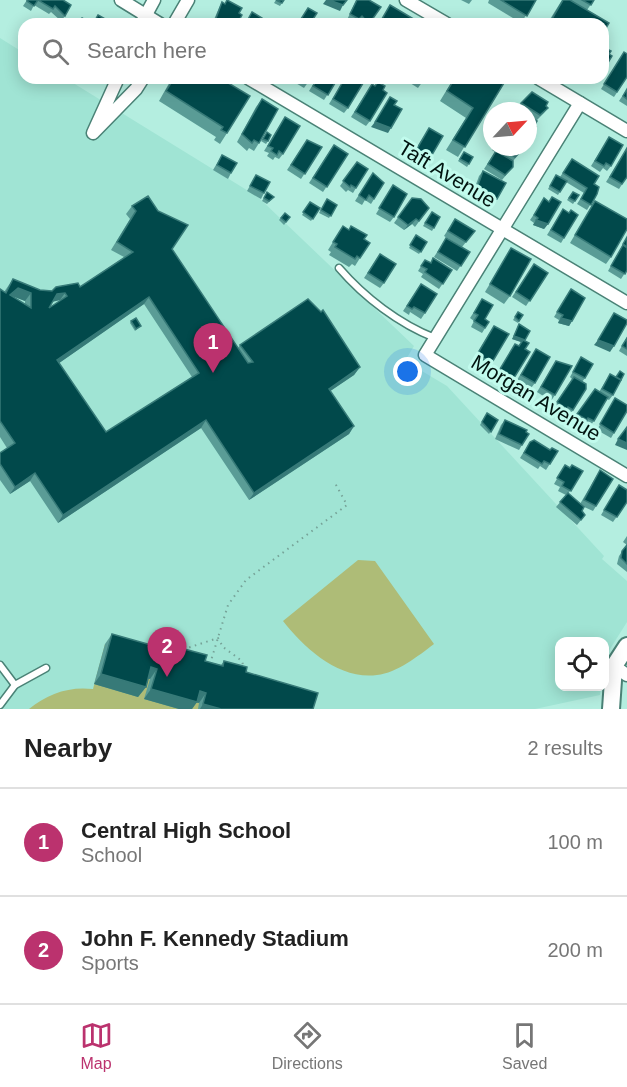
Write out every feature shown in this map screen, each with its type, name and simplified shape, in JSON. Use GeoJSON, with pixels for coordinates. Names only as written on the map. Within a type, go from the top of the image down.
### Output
{"type":"FeatureCollection","features":[{"type":"Feature","properties":{"kind":"main road"},"geometry":{"type":"LineString","coordinates":[[611,709],[627,645]]}},
{"type":"Feature","properties":{"kind":"street"},"geometry":{"type":"LineString","coordinates":[[121,0],[142,18]]}},
{"type":"Feature","properties":{"kind":"street"},"geometry":{"type":"LineString","coordinates":[[144,18],[154,0]]}},
{"type":"Feature","properties":{"kind":"street"},"geometry":{"type":"LineString","coordinates":[[178,18],[188,0]]}},
{"type":"Feature","properties":{"kind":"street"},"geometry":{"type":"LineString","coordinates":[[406,0],[437,18]]}},
{"type":"Feature","properties":{"kind":"street"},"geometry":{"type":"LineString","coordinates":[[115,84],[93,133],[138,84]]}},
{"type":"Feature","properties":{"kind":"street","name":"Taft Avenue"},"geometry":{"type":"LineString","coordinates":[[258,84],[627,303]]}},
{"type":"Feature","properties":{"kind":"street"},"geometry":{"type":"LineString","coordinates":[[548,84],[627,131]]}},
{"type":"Feature","properties":{"kind":"street"},"geometry":{"type":"LineString","coordinates":[[435,338],[580,103]]}},
{"type":"Feature","properties":{"kind":"street","name":"Morgan Avenue"},"geometry":{"type":"LineString","coordinates":[[435,338],[425,355],[627,476]]}},
{"type":"Feature","properties":{"kind":"lane"},"geometry":{"type":"LineString","coordinates":[[339,268],[353,284],[381,307],[421,333],[435,338]]}},
{"type":"Feature","properties":{"kind":"lane"},"geometry":{"type":"LineString","coordinates":[[0,665],[15,685]]}},
{"type":"Feature","properties":{"kind":"lane"},"geometry":{"type":"LineString","coordinates":[[0,705],[15,685],[46,668]]}},
{"type":"Feature","properties":{"kind":"path"},"geometry":{"type":"LineString","coordinates":[[218,668],[209,666],[228,605],[246,580],[347,505],[335,483]]}},
{"type":"Feature","properties":{"kind":"path"},"geometry":{"type":"LineString","coordinates":[[170,654],[218,638]]}},
{"type":"Feature","properties":{"kind":"path"},"geometry":{"type":"LineString","coordinates":[[218,638],[223,647],[242,661],[244,676]]}},
{"type":"Feature","properties":{"kind":"path"},"geometry":{"type":"LineString","coordinates":[[164,652],[179,657]]}},
{"type":"Feature","properties":{"kind":"shaded area"},"geometry":{"type":"Polygon","coordinates":[[[0,38],[18,49],[18,84],[75,84],[258,197],[414,346],[405,361],[447,386],[604,556],[602,559],[627,581],[627,622],[609,651],[609,637],[555,637],[555,691],[600,691],[600,695],[535,709],[0,709],[0,38]]]}},
{"type":"Feature","properties":{"kind":"shaded area"},"geometry":{"type":"Polygon","coordinates":[[[358,560],[375,561],[434,644],[407,663],[385,674],[363,675],[336,667],[301,642],[283,621],[358,560]]]}},
{"type":"Feature","properties":{"kind":"shaded area"},"geometry":{"type":"Polygon","coordinates":[[[105,644],[175,664],[309,709],[29,709],[59,692],[93,689],[105,644]]]}},
{"type":"Feature","properties":{"kind":"building"},"geometry":{"type":"Polygon","coordinates":[[[27,0],[38,0],[34,6],[27,0]]]}},
{"type":"Feature","properties":{"kind":"building"},"geometry":{"type":"Polygon","coordinates":[[[38,0],[63,0],[71,5],[65,16],[55,6],[53,9],[38,0]]]}},
{"type":"Feature","properties":{"kind":"building"},"geometry":{"type":"Polygon","coordinates":[[[227,0],[242,8],[239,13],[242,15],[240,18],[216,18],[222,2],[225,4],[227,0]]]}},
{"type":"Feature","properties":{"kind":"building"},"geometry":{"type":"Polygon","coordinates":[[[329,0],[347,0],[343,5],[329,0]]]}},
{"type":"Feature","properties":{"kind":"building"},"geometry":{"type":"Polygon","coordinates":[[[357,0],[369,0],[381,7],[373,18],[362,16],[357,18],[350,14],[357,0]]]}},
{"type":"Feature","properties":{"kind":"building"},"geometry":{"type":"Polygon","coordinates":[[[501,0],[536,0],[527,16],[501,0]]]}},
{"type":"Feature","properties":{"kind":"building"},"geometry":{"type":"Polygon","coordinates":[[[563,0],[570,0],[601,18],[552,18],[563,0]]]}},
{"type":"Feature","properties":{"kind":"building"},"geometry":{"type":"Polygon","coordinates":[[[582,0],[594,0],[591,5],[582,0]]]}},
{"type":"Feature","properties":{"kind":"building"},"geometry":{"type":"Polygon","coordinates":[[[390,5],[412,18],[382,18],[390,5]]]}},
{"type":"Feature","properties":{"kind":"building"},"geometry":{"type":"Polygon","coordinates":[[[308,8],[317,13],[314,18],[302,18],[308,8]]]}},
{"type":"Feature","properties":{"kind":"building"},"geometry":{"type":"Polygon","coordinates":[[[252,12],[262,18],[249,18],[252,12]]]}},
{"type":"Feature","properties":{"kind":"building"},"geometry":{"type":"Polygon","coordinates":[[[624,52],[627,54],[627,77],[617,92],[604,84],[609,84],[609,76],[624,52]]]}},
{"type":"Feature","properties":{"kind":"building"},"geometry":{"type":"Polygon","coordinates":[[[170,84],[230,84],[250,96],[227,133],[221,130],[223,127],[166,91],[170,84]]]}},
{"type":"Feature","properties":{"kind":"building"},"geometry":{"type":"Polygon","coordinates":[[[314,84],[334,84],[328,95],[313,86],[314,84]]]}},
{"type":"Feature","properties":{"kind":"building"},"geometry":{"type":"Polygon","coordinates":[[[342,84],[363,84],[348,108],[333,99],[342,84]]]}},
{"type":"Feature","properties":{"kind":"building"},"geometry":{"type":"Polygon","coordinates":[[[372,84],[375,86],[382,84],[385,86],[383,90],[387,93],[370,121],[355,112],[372,84]]]}},
{"type":"Feature","properties":{"kind":"building"},"geometry":{"type":"Polygon","coordinates":[[[451,84],[503,84],[492,102],[483,102],[483,117],[465,147],[453,140],[473,108],[447,91],[451,84]]]}},
{"type":"Feature","properties":{"kind":"building"},"geometry":{"type":"Polygon","coordinates":[[[532,92],[548,102],[546,106],[548,108],[540,115],[537,113],[537,102],[522,102],[532,92]]]}},
{"type":"Feature","properties":{"kind":"building"},"geometry":{"type":"Polygon","coordinates":[[[390,97],[397,101],[394,105],[402,109],[391,128],[375,122],[390,97]]]}},
{"type":"Feature","properties":{"kind":"building"},"geometry":{"type":"Polygon","coordinates":[[[262,99],[278,109],[259,143],[254,140],[252,143],[242,134],[262,99]]]}},
{"type":"Feature","properties":{"kind":"building"},"geometry":{"type":"Polygon","coordinates":[[[285,117],[300,126],[283,154],[279,151],[277,155],[271,151],[273,148],[268,146],[285,117]]]}},
{"type":"Feature","properties":{"kind":"building"},"geometry":{"type":"Polygon","coordinates":[[[429,128],[443,136],[429,160],[415,152],[429,128]]]}},
{"type":"Feature","properties":{"kind":"building"},"geometry":{"type":"Polygon","coordinates":[[[267,132],[271,135],[268,141],[263,139],[267,132]]]}},
{"type":"Feature","properties":{"kind":"building"},"geometry":{"type":"Polygon","coordinates":[[[609,137],[623,145],[611,166],[606,163],[604,166],[595,161],[609,137]]]}},
{"type":"Feature","properties":{"kind":"building"},"geometry":{"type":"Polygon","coordinates":[[[307,140],[322,147],[305,174],[291,165],[307,140]]]}},
{"type":"Feature","properties":{"kind":"building"},"geometry":{"type":"Polygon","coordinates":[[[334,145],[348,154],[327,187],[313,178],[334,145]]]}},
{"type":"Feature","properties":{"kind":"building"},"geometry":{"type":"Polygon","coordinates":[[[627,148],[627,177],[622,184],[610,177],[627,148]]]}},
{"type":"Feature","properties":{"kind":"building"},"geometry":{"type":"Polygon","coordinates":[[[464,152],[473,157],[469,164],[460,159],[464,152]]]}},
{"type":"Feature","properties":{"kind":"building"},"geometry":{"type":"Polygon","coordinates":[[[222,155],[237,163],[231,173],[217,165],[222,155]]]}},
{"type":"Feature","properties":{"kind":"building"},"geometry":{"type":"Polygon","coordinates":[[[493,156],[504,156],[513,161],[513,167],[505,175],[488,164],[493,156]]]}},
{"type":"Feature","properties":{"kind":"building"},"geometry":{"type":"Polygon","coordinates":[[[572,159],[599,176],[594,184],[599,187],[591,205],[581,199],[587,188],[563,173],[572,159]]]}},
{"type":"Feature","properties":{"kind":"building"},"geometry":{"type":"Polygon","coordinates":[[[357,162],[368,169],[356,188],[351,185],[350,187],[343,181],[357,162]]]}},
{"type":"Feature","properties":{"kind":"building"},"geometry":{"type":"Polygon","coordinates":[[[483,171],[506,183],[497,199],[477,188],[483,171]]]}},
{"type":"Feature","properties":{"kind":"building"},"geometry":{"type":"Polygon","coordinates":[[[373,173],[384,183],[374,199],[369,195],[366,200],[359,195],[373,173]]]}},
{"type":"Feature","properties":{"kind":"building"},"geometry":{"type":"Polygon","coordinates":[[[256,175],[270,182],[264,193],[250,186],[256,175]]]}},
{"type":"Feature","properties":{"kind":"building"},"geometry":{"type":"Polygon","coordinates":[[[556,175],[567,181],[560,192],[550,186],[556,175]]]}},
{"type":"Feature","properties":{"kind":"building"},"geometry":{"type":"Polygon","coordinates":[[[393,185],[407,194],[394,217],[379,208],[393,185]]]}},
{"type":"Feature","properties":{"kind":"building"},"geometry":{"type":"Polygon","coordinates":[[[267,192],[274,197],[269,201],[264,198],[267,192]]]}},
{"type":"Feature","properties":{"kind":"building"},"geometry":{"type":"Polygon","coordinates":[[[573,192],[579,195],[575,201],[569,198],[573,192]]]}},
{"type":"Feature","properties":{"kind":"building"},"geometry":{"type":"Polygon","coordinates":[[[148,196],[158,211],[188,225],[172,249],[248,363],[253,362],[240,345],[308,299],[321,312],[323,310],[360,367],[329,389],[354,426],[254,493],[206,420],[63,515],[35,473],[15,487],[0,464],[0,453],[15,443],[0,421],[0,289],[6,293],[13,279],[40,290],[52,291],[56,287],[78,283],[80,287],[133,252],[117,242],[136,211],[132,206],[148,196]],[[18,288],[10,295],[31,308],[31,293],[18,288]],[[65,293],[57,294],[49,308],[67,296],[65,293]],[[149,297],[57,360],[106,432],[199,373],[149,297]]]}},
{"type":"Feature","properties":{"kind":"building"},"geometry":{"type":"Polygon","coordinates":[[[552,197],[561,202],[548,224],[536,220],[538,218],[534,215],[544,198],[549,202],[552,197]]]}},
{"type":"Feature","properties":{"kind":"building"},"geometry":{"type":"Polygon","coordinates":[[[412,198],[421,199],[429,208],[419,221],[416,219],[408,225],[398,217],[412,198]]]}},
{"type":"Feature","properties":{"kind":"building"},"geometry":{"type":"Polygon","coordinates":[[[327,199],[337,205],[331,216],[321,210],[327,199]]]}},
{"type":"Feature","properties":{"kind":"building"},"geometry":{"type":"Polygon","coordinates":[[[595,201],[627,219],[627,229],[611,257],[575,235],[595,201]]]}},
{"type":"Feature","properties":{"kind":"building"},"geometry":{"type":"Polygon","coordinates":[[[310,202],[320,208],[313,219],[303,212],[310,202]]]}},
{"type":"Feature","properties":{"kind":"building"},"geometry":{"type":"Polygon","coordinates":[[[563,209],[569,213],[571,210],[578,215],[564,238],[551,230],[563,209]]]}},
{"type":"Feature","properties":{"kind":"building"},"geometry":{"type":"Polygon","coordinates":[[[432,212],[440,217],[434,228],[425,223],[432,212]]]}},
{"type":"Feature","properties":{"kind":"building"},"geometry":{"type":"Polygon","coordinates":[[[285,213],[290,217],[286,222],[281,218],[285,213]]]}},
{"type":"Feature","properties":{"kind":"building"},"geometry":{"type":"Polygon","coordinates":[[[455,219],[475,231],[466,242],[448,231],[455,219]]]}},
{"type":"Feature","properties":{"kind":"building"},"geometry":{"type":"Polygon","coordinates":[[[343,226],[349,230],[351,226],[367,235],[364,239],[370,243],[360,258],[357,256],[355,259],[335,247],[337,244],[333,242],[343,226]]]}},
{"type":"Feature","properties":{"kind":"building"},"geometry":{"type":"Polygon","coordinates":[[[416,235],[427,242],[421,252],[410,245],[416,235]]]}},
{"type":"Feature","properties":{"kind":"building"},"geometry":{"type":"Polygon","coordinates":[[[446,238],[470,252],[461,266],[438,252],[446,238]]]}},
{"type":"Feature","properties":{"kind":"building"},"geometry":{"type":"Polygon","coordinates":[[[623,245],[627,248],[625,274],[611,266],[623,245]]]}},
{"type":"Feature","properties":{"kind":"building"},"geometry":{"type":"Polygon","coordinates":[[[511,248],[531,259],[510,296],[490,284],[511,248]]]}},
{"type":"Feature","properties":{"kind":"building"},"geometry":{"type":"Polygon","coordinates":[[[380,254],[396,264],[384,283],[368,273],[380,254]]]}},
{"type":"Feature","properties":{"kind":"building"},"geometry":{"type":"Polygon","coordinates":[[[433,258],[452,270],[443,284],[425,272],[427,269],[421,266],[425,260],[431,263],[433,258]]]}},
{"type":"Feature","properties":{"kind":"building"},"geometry":{"type":"Polygon","coordinates":[[[534,264],[548,273],[530,301],[516,292],[534,264]]]}},
{"type":"Feature","properties":{"kind":"building"},"geometry":{"type":"Polygon","coordinates":[[[421,284],[437,294],[425,313],[407,306],[421,284]]]}},
{"type":"Feature","properties":{"kind":"building"},"geometry":{"type":"Polygon","coordinates":[[[571,289],[585,298],[572,321],[561,318],[563,315],[557,312],[571,289]]]}},
{"type":"Feature","properties":{"kind":"building"},"geometry":{"type":"Polygon","coordinates":[[[482,299],[493,305],[485,319],[489,322],[485,328],[474,321],[478,315],[474,313],[482,299]]]}},
{"type":"Feature","properties":{"kind":"building"},"geometry":{"type":"Polygon","coordinates":[[[518,312],[523,315],[519,321],[515,317],[518,312]]]}},
{"type":"Feature","properties":{"kind":"building"},"geometry":{"type":"Polygon","coordinates":[[[614,313],[627,320],[627,323],[614,346],[598,340],[614,313]]]}},
{"type":"Feature","properties":{"kind":"building"},"geometry":{"type":"Polygon","coordinates":[[[136,318],[141,326],[136,329],[131,321],[136,318]]]}},
{"type":"Feature","properties":{"kind":"building"},"geometry":{"type":"Polygon","coordinates":[[[519,324],[530,331],[525,340],[514,336],[519,324]]]}},
{"type":"Feature","properties":{"kind":"building"},"geometry":{"type":"Polygon","coordinates":[[[494,326],[509,334],[493,361],[482,358],[483,356],[478,353],[494,326]]]}},
{"type":"Feature","properties":{"kind":"building"},"geometry":{"type":"Polygon","coordinates":[[[627,338],[627,349],[622,346],[627,338]]]}},
{"type":"Feature","properties":{"kind":"building"},"geometry":{"type":"Polygon","coordinates":[[[523,340],[529,343],[525,349],[530,352],[514,378],[500,369],[515,344],[519,346],[523,340]]]}},
{"type":"Feature","properties":{"kind":"building"},"geometry":{"type":"Polygon","coordinates":[[[536,349],[550,357],[535,383],[521,375],[536,349]]]}},
{"type":"Feature","properties":{"kind":"building"},"geometry":{"type":"Polygon","coordinates":[[[581,357],[593,364],[585,378],[573,372],[581,357]]]}},
{"type":"Feature","properties":{"kind":"building"},"geometry":{"type":"Polygon","coordinates":[[[556,361],[572,366],[555,395],[541,387],[556,361]]]}},
{"type":"Feature","properties":{"kind":"building"},"geometry":{"type":"Polygon","coordinates":[[[620,371],[624,374],[621,380],[616,377],[620,371]]]}},
{"type":"Feature","properties":{"kind":"building"},"geometry":{"type":"Polygon","coordinates":[[[610,374],[621,380],[613,395],[602,389],[610,374]]]}},
{"type":"Feature","properties":{"kind":"building"},"geometry":{"type":"Polygon","coordinates":[[[574,377],[586,384],[586,389],[573,410],[557,402],[574,377]]]}},
{"type":"Feature","properties":{"kind":"building"},"geometry":{"type":"Polygon","coordinates":[[[595,389],[608,397],[594,421],[588,418],[587,420],[577,414],[595,389]]]}},
{"type":"Feature","properties":{"kind":"building"},"geometry":{"type":"Polygon","coordinates":[[[615,398],[627,405],[627,411],[614,433],[600,424],[615,398]]]}},
{"type":"Feature","properties":{"kind":"building"},"geometry":{"type":"Polygon","coordinates":[[[487,413],[498,420],[491,432],[482,422],[487,413]]]}},
{"type":"Feature","properties":{"kind":"building"},"geometry":{"type":"Polygon","coordinates":[[[505,420],[527,430],[529,434],[522,445],[499,434],[505,420]]]}},
{"type":"Feature","properties":{"kind":"building"},"geometry":{"type":"Polygon","coordinates":[[[627,427],[627,443],[618,439],[627,427]]]}},
{"type":"Feature","properties":{"kind":"building"},"geometry":{"type":"Polygon","coordinates":[[[534,440],[550,450],[552,448],[558,451],[550,464],[544,461],[542,464],[524,453],[530,442],[534,440]]]}},
{"type":"Feature","properties":{"kind":"building"},"geometry":{"type":"Polygon","coordinates":[[[565,465],[570,468],[572,465],[583,471],[571,491],[562,486],[564,482],[557,478],[565,465]]]}},
{"type":"Feature","properties":{"kind":"building"},"geometry":{"type":"Polygon","coordinates":[[[600,470],[613,479],[596,506],[584,500],[600,470]]]}},
{"type":"Feature","properties":{"kind":"building"},"geometry":{"type":"Polygon","coordinates":[[[619,485],[627,490],[627,502],[617,517],[604,510],[619,485]]]}},
{"type":"Feature","properties":{"kind":"building"},"geometry":{"type":"Polygon","coordinates":[[[568,493],[584,507],[582,511],[585,515],[581,520],[560,502],[568,493]]]}},
{"type":"Feature","properties":{"kind":"building"},"geometry":{"type":"Polygon","coordinates":[[[627,545],[627,564],[621,558],[622,551],[627,545]]]}},
{"type":"Feature","properties":{"kind":"building"},"geometry":{"type":"Polygon","coordinates":[[[112,634],[183,654],[184,649],[207,655],[205,661],[223,666],[224,661],[247,667],[246,672],[318,693],[313,709],[221,709],[203,704],[206,693],[200,691],[197,702],[151,689],[157,669],[151,667],[146,687],[101,674],[112,634]]]}},
{"type":"Feature","properties":{"kind":"place","name":"Central High School"},"geometry":{"type":"Point","coordinates":[213,373]}},
{"type":"Feature","properties":{"kind":"place","name":"John F. Kennedy Stadium"},"geometry":{"type":"Point","coordinates":[167,677]}}]}
